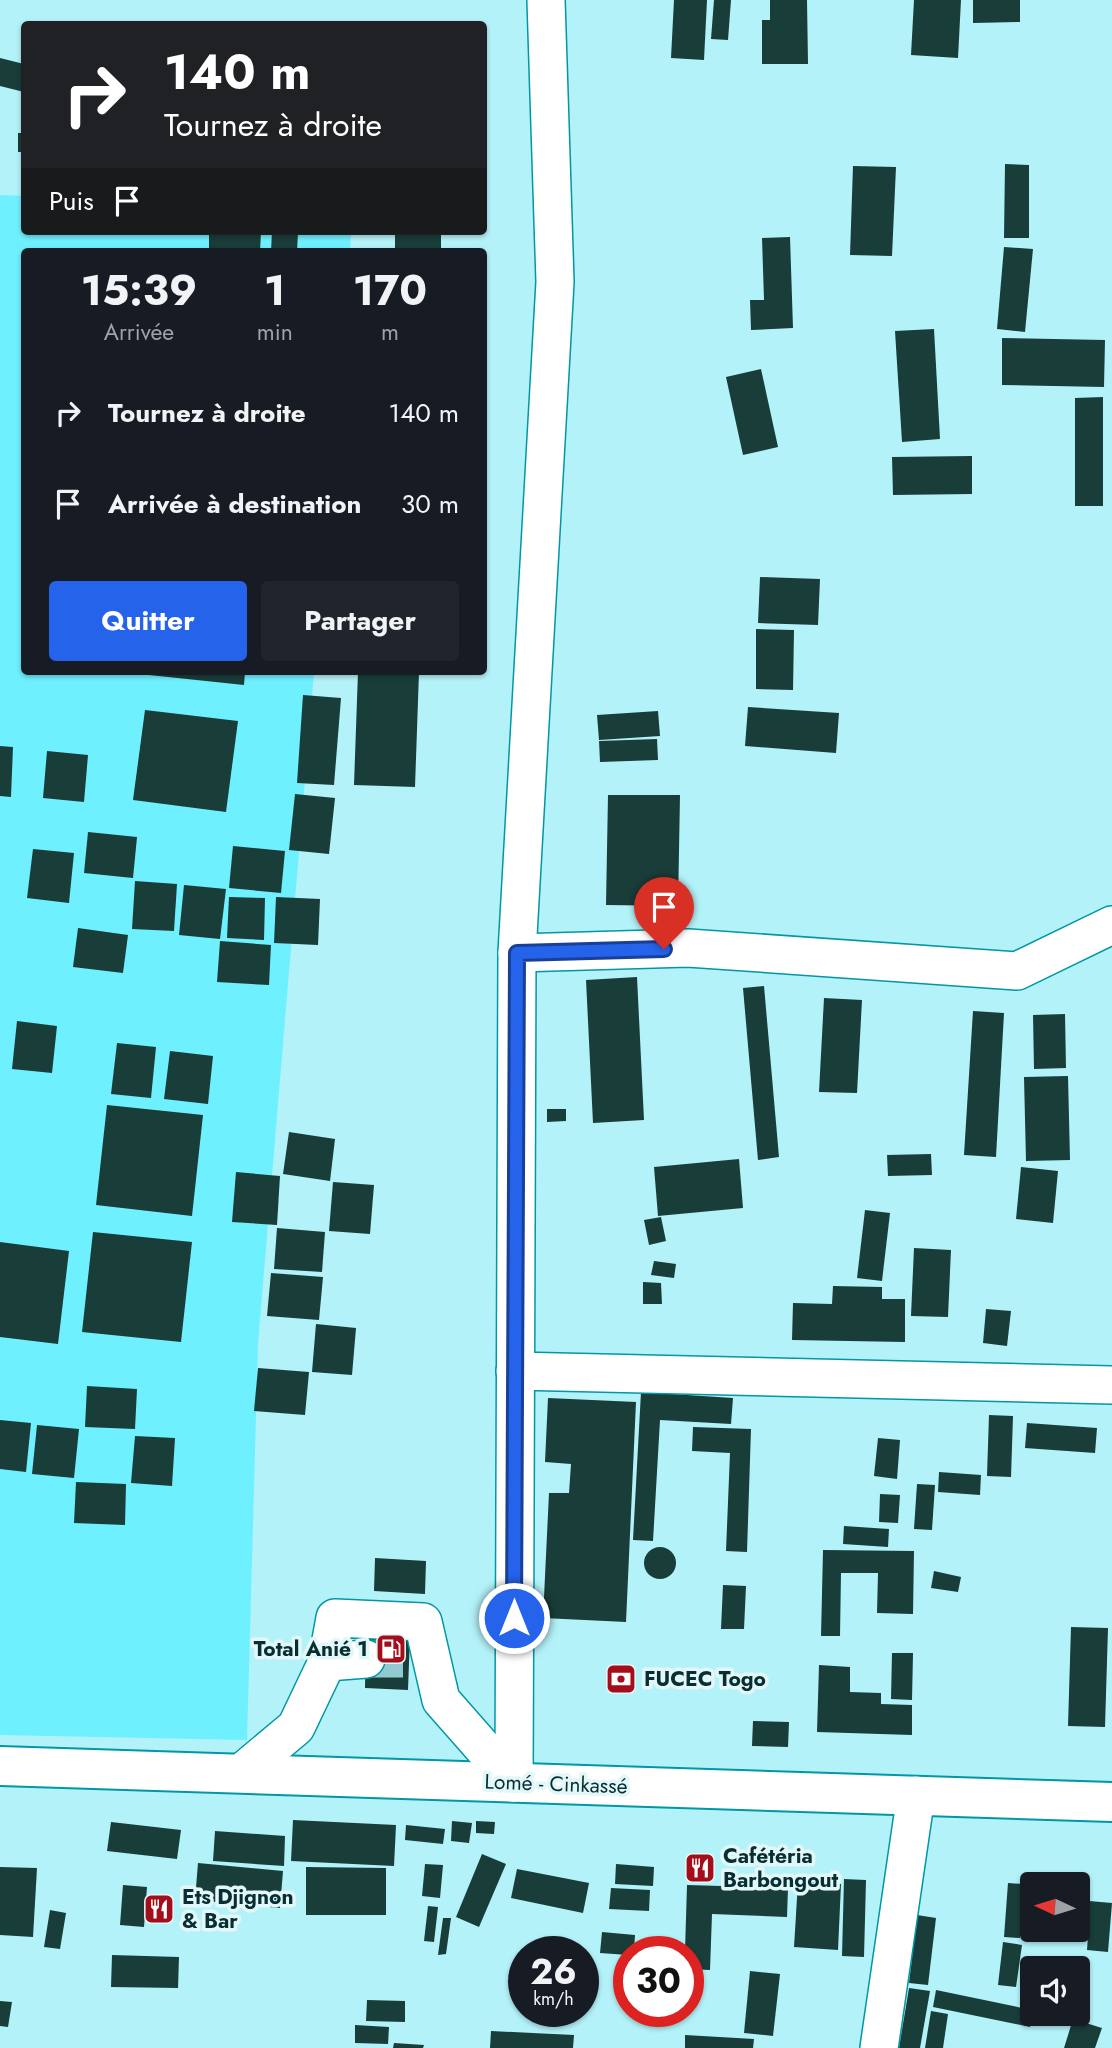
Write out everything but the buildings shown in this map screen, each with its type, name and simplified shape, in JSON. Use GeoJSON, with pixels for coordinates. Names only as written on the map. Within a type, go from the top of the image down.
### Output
{"type":"FeatureCollection","features":[{"type":"Feature","properties":{"kind":"highway","name":"Lomé - Cinkassé"},"geometry":{"type":"LineString","coordinates":[[0,1766],[1112,1802]]}},
{"type":"Feature","properties":{"kind":"street"},"geometry":{"type":"LineString","coordinates":[[514,1783],[517,953],[555,282],[546,0]]}},
{"type":"Feature","properties":{"kind":"street"},"geometry":{"type":"LineString","coordinates":[[517,953],[688,948],[1017,971],[1112,925]]}},
{"type":"Feature","properties":{"kind":"street"},"geometry":{"type":"LineString","coordinates":[[514,1371],[1112,1385]]}},
{"type":"Feature","properties":{"kind":"street"},"geometry":{"type":"LineString","coordinates":[[241,1773],[296,1727],[327,1661],[335,1618],[423,1622],[421,1661],[441,1700],[514,1783]]}},
{"type":"Feature","properties":{"kind":"street"},"geometry":{"type":"LineString","coordinates":[[327,1661],[366,1659]]}},
{"type":"Feature","properties":{"kind":"street"},"geometry":{"type":"LineString","coordinates":[[879,2048],[916,1795]]}},
{"type":"Feature","properties":{"kind":"shaded area"},"geometry":{"type":"Polygon","coordinates":[[[0,195],[21,196],[21,235],[351,235],[350,248],[21,248],[21,675],[314,675],[258,1344],[247,1740],[0,1735],[0,195]]]}},
{"type":"Feature","properties":{"kind":"tunnel"},"geometry":{"type":"LineString","coordinates":[[366,1659],[409,1659]]}},
{"type":"Feature","properties":{"kind":"place","name":"Total Anié 1"},"geometry":{"type":"Point","coordinates":[391,1649]}},
{"type":"Feature","properties":{"kind":"place","name":"FUCEC Togo"},"geometry":{"type":"Point","coordinates":[621,1679]}},
{"type":"Feature","properties":{"kind":"place","name":"Cafétéria Barbongout"},"geometry":{"type":"Point","coordinates":[700,1868]}},
{"type":"Feature","properties":{"kind":"place","name":"Ets Djignon & Bar"},"geometry":{"type":"Point","coordinates":[159,1909]}},
{"type":"Feature","properties":{"kind":"route"},"geometry":{"type":"LineString","coordinates":[[514,1618],[517,953],[664,949]]}}]}
